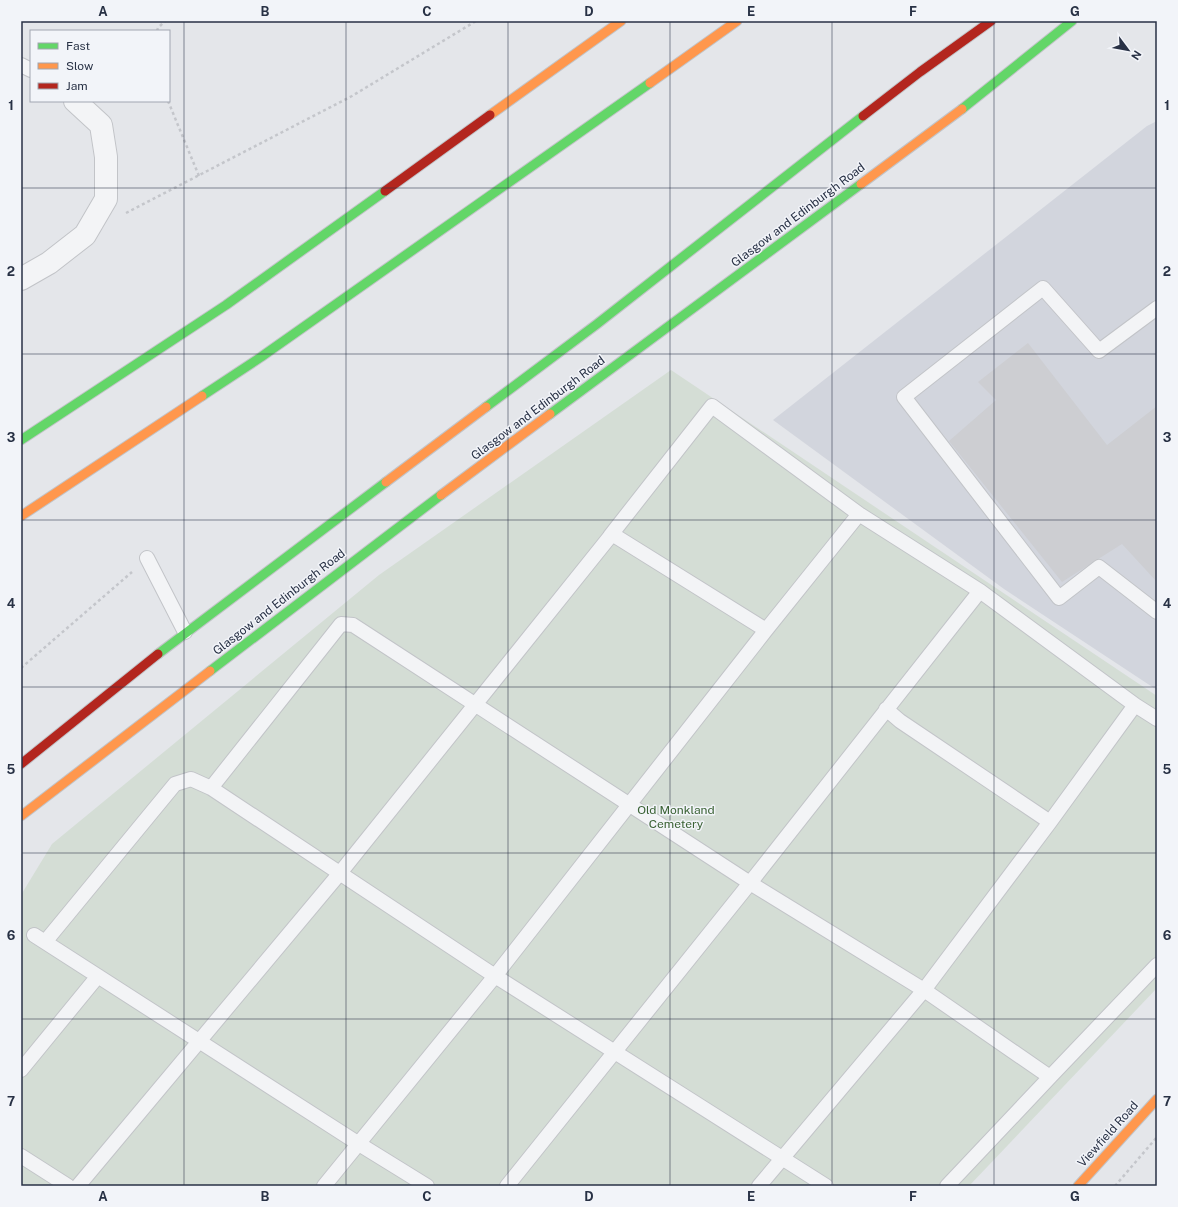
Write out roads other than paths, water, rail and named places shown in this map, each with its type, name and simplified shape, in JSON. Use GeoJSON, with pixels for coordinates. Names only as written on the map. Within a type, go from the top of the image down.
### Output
{"type":"FeatureCollection","features":[{"type":"Feature","properties":{"kind":"main road"},"geometry":{"type":"LineString","coordinates":[[21,440],[226,305],[621,21]]}},
{"type":"Feature","properties":{"kind":"main road"},"geometry":{"type":"LineString","coordinates":[[21,516],[261,357],[737,21]]}},
{"type":"Feature","properties":{"kind":"main road"},"geometry":{"type":"LineString","coordinates":[[21,764],[185,632],[597,324],[920,72],[991,21]]}},
{"type":"Feature","properties":{"kind":"main road","name":"Glasgow and Edinburgh Road"},"geometry":{"type":"LineString","coordinates":[[21,816],[376,543],[963,108],[1072,21]]}},
{"type":"Feature","properties":{"kind":"main road","name":"Viewfield Road"},"geometry":{"type":"LineString","coordinates":[[1078,1186],[1157,1099]]}},
{"type":"Feature","properties":{"kind":"street"},"geometry":{"type":"LineString","coordinates":[[21,279],[49,263],[85,234],[106,199],[106,157],[101,125],[76,102]]}},
{"type":"Feature","properties":{"kind":"lane"},"geometry":{"type":"LineString","coordinates":[[21,65],[30,70]]}},
{"type":"Feature","properties":{"kind":"lane"},"geometry":{"type":"LineString","coordinates":[[1157,308],[1099,351],[1043,288],[904,397],[1059,598],[1099,567],[1157,612]]}},
{"type":"Feature","properties":{"kind":"lane"},"geometry":{"type":"LineString","coordinates":[[78,1186],[340,873],[610,536],[712,406],[859,514],[980,591],[1135,704],[1157,718]]}},
{"type":"Feature","properties":{"kind":"lane"},"geometry":{"type":"LineString","coordinates":[[324,1186],[495,976],[766,630],[859,514]]}},
{"type":"Feature","properties":{"kind":"lane"},"geometry":{"type":"LineString","coordinates":[[610,536],[612,534],[766,630]]}},
{"type":"Feature","properties":{"kind":"lane"},"geometry":{"type":"LineString","coordinates":[[147,558],[185,632]]}},
{"type":"Feature","properties":{"kind":"lane"},"geometry":{"type":"LineString","coordinates":[[507,1186],[750,883],[980,591]]}},
{"type":"Feature","properties":{"kind":"lane"},"geometry":{"type":"LineString","coordinates":[[211,788],[341,624],[354,625],[474,705],[750,883],[924,990],[1050,1077]]}},
{"type":"Feature","properties":{"kind":"lane"},"geometry":{"type":"LineString","coordinates":[[759,1186],[924,990],[1050,822],[1135,704]]}},
{"type":"Feature","properties":{"kind":"lane"},"geometry":{"type":"LineString","coordinates":[[886,709],[900,721],[1050,822]]}},
{"type":"Feature","properties":{"kind":"lane"},"geometry":{"type":"LineString","coordinates":[[427,1186],[358,1144],[39,938],[175,784],[191,779],[211,788],[495,976],[826,1186]]}},
{"type":"Feature","properties":{"kind":"lane"},"geometry":{"type":"LineString","coordinates":[[947,1186],[1157,965]]}},
{"type":"Feature","properties":{"kind":"lane"},"geometry":{"type":"LineString","coordinates":[[21,1070],[98,976]]}},
{"type":"Feature","properties":{"kind":"lane"},"geometry":{"type":"LineString","coordinates":[[21,1156],[68,1186]]}},
{"type":"Feature","properties":{"kind":"park label","name":"Old Monkland Cemetery"},"geometry":{"type":"Point","coordinates":[676,817]}}]}
